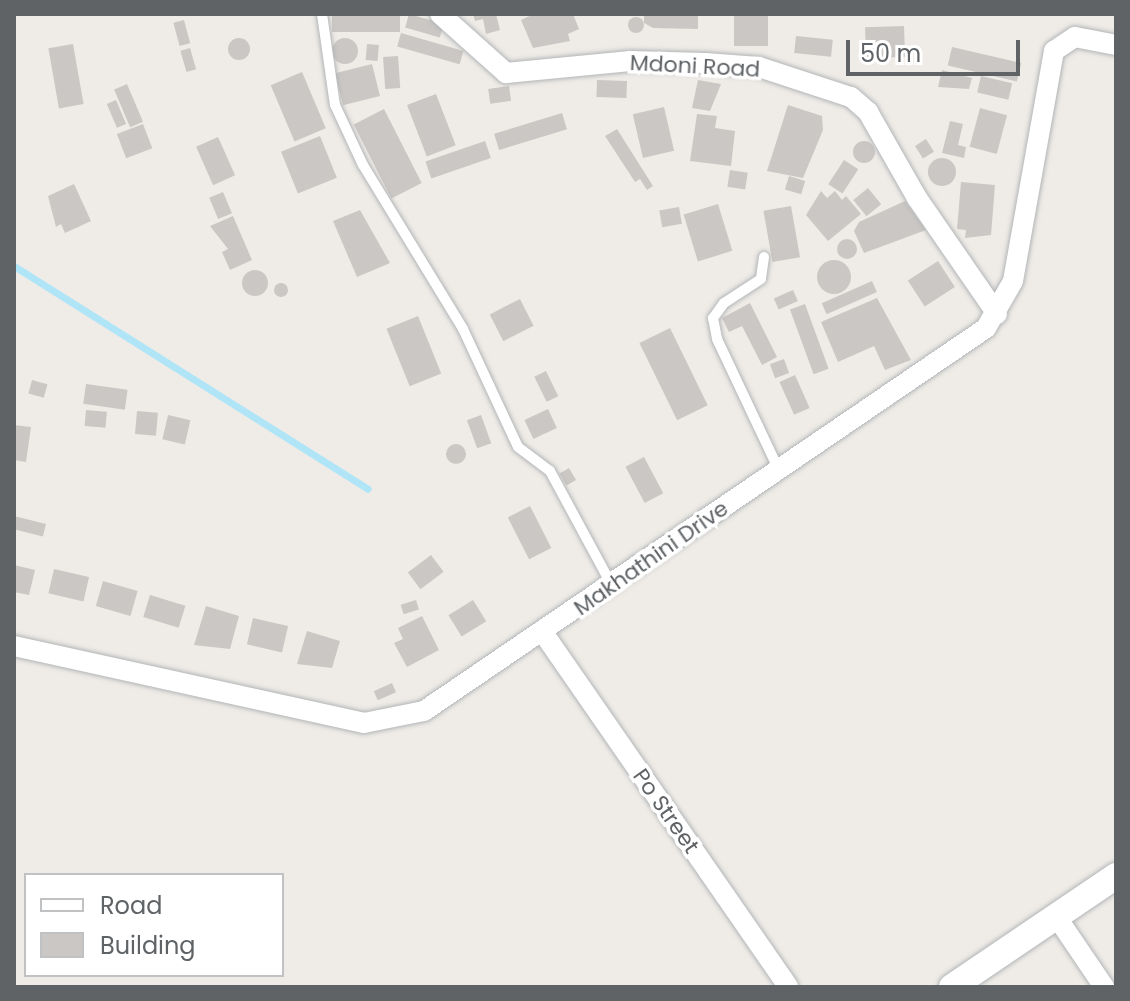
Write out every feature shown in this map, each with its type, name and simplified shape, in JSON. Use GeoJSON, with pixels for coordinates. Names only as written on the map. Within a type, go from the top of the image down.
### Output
{"type":"FeatureCollection","features":[{"type":"Feature","properties":{"kind":"street","name":"Mdoni Road"},"geometry":{"type":"LineString","coordinates":[[440,14],[506,73],[630,61],[705,63],[759,67],[851,97],[868,112],[917,198],[997,314]]}},
{"type":"Feature","properties":{"kind":"street","name":"Makhathini Drive"},"geometry":{"type":"LineString","coordinates":[[14,646],[380,724],[424,711],[544,634],[778,468],[986,328],[997,314],[1018,262],[1054,51],[1075,37],[1116,45]]}},
{"type":"Feature","properties":{"kind":"street","name":"Po Street"},"geometry":{"type":"LineString","coordinates":[[544,634],[788,987]]}},
{"type":"Feature","properties":{"kind":"street"},"geometry":{"type":"LineString","coordinates":[[952,987],[1116,876]]}},
{"type":"Feature","properties":{"kind":"street"},"geometry":{"type":"LineString","coordinates":[[1056,916],[1104,987]]}},
{"type":"Feature","properties":{"kind":"lane"},"geometry":{"type":"LineString","coordinates":[[322,14],[335,105],[363,165],[463,329],[518,447],[550,471],[612,586]]}},
{"type":"Feature","properties":{"kind":"lane"},"geometry":{"type":"LineString","coordinates":[[764,257],[761,279],[724,303],[713,318],[717,339],[778,468]]}},
{"type":"Feature","properties":{"kind":"building"},"geometry":{"type":"Polygon","coordinates":[[[332,14],[400,14],[400,32],[332,32],[332,14]]]}},
{"type":"Feature","properties":{"kind":"building"},"geometry":{"type":"Polygon","coordinates":[[[409,14],[444,24],[440,37],[405,27],[409,14]]]}},
{"type":"Feature","properties":{"kind":"building"},"geometry":{"type":"Polygon","coordinates":[[[473,14],[496,14],[500,30],[486,34],[483,19],[475,21],[473,14]]]}},
{"type":"Feature","properties":{"kind":"building"},"geometry":{"type":"Polygon","coordinates":[[[534,14],[573,14],[579,29],[568,34],[570,41],[533,48],[521,20],[534,14]]]}},
{"type":"Feature","properties":{"kind":"building"},"geometry":{"type":"Polygon","coordinates":[[[644,14],[698,14],[698,29],[653,28],[644,23],[644,14]]]}},
{"type":"Feature","properties":{"kind":"building"},"geometry":{"type":"Polygon","coordinates":[[[734,14],[768,14],[768,46],[734,46],[734,14]]]}},
{"type":"Feature","properties":{"kind":"building"},"geometry":{"type":"Polygon","coordinates":[[[636,17],[642,19],[642,31],[636,33],[630,31],[628,25],[630,19],[636,17]]]}},
{"type":"Feature","properties":{"kind":"building"},"geometry":{"type":"Polygon","coordinates":[[[184,20],[190,43],[180,46],[173,23],[184,20]]]}},
{"type":"Feature","properties":{"kind":"building"},"geometry":{"type":"Polygon","coordinates":[[[904,26],[905,57],[866,58],[865,27],[904,26]]]}},
{"type":"Feature","properties":{"kind":"building"},"geometry":{"type":"Polygon","coordinates":[[[401,33],[463,51],[460,64],[397,46],[401,33]]]}},
{"type":"Feature","properties":{"kind":"building"},"geometry":{"type":"Polygon","coordinates":[[[796,36],[833,40],[831,57],[794,53],[796,36]]]}},
{"type":"Feature","properties":{"kind":"building"},"geometry":{"type":"Polygon","coordinates":[[[239,38],[250,49],[239,60],[228,49],[239,38]]]}},
{"type":"Feature","properties":{"kind":"building"},"geometry":{"type":"Polygon","coordinates":[[[345,38],[354,42],[358,51],[354,60],[345,64],[336,60],[332,51],[336,42],[345,38]]]}},
{"type":"Feature","properties":{"kind":"building"},"geometry":{"type":"Polygon","coordinates":[[[73,44],[84,104],[59,108],[48,48],[73,44]]]}},
{"type":"Feature","properties":{"kind":"building"},"geometry":{"type":"Polygon","coordinates":[[[367,44],[379,45],[378,61],[366,60],[367,44]]]}},
{"type":"Feature","properties":{"kind":"building"},"geometry":{"type":"Polygon","coordinates":[[[952,47],[1021,63],[1017,81],[948,66],[952,47]]]}},
{"type":"Feature","properties":{"kind":"building"},"geometry":{"type":"Polygon","coordinates":[[[190,48],[196,69],[186,72],[180,51],[190,48]]]}},
{"type":"Feature","properties":{"kind":"building"},"geometry":{"type":"Polygon","coordinates":[[[398,56],[400,88],[385,89],[383,57],[398,56]]]}},
{"type":"Feature","properties":{"kind":"building"},"geometry":{"type":"Polygon","coordinates":[[[372,64],[380,96],[343,105],[335,73],[372,64]]]}},
{"type":"Feature","properties":{"kind":"building"},"geometry":{"type":"Polygon","coordinates":[[[942,70],[972,78],[969,89],[938,87],[942,70]]]}},
{"type":"Feature","properties":{"kind":"building"},"geometry":{"type":"Polygon","coordinates":[[[302,72],[326,128],[295,141],[271,85],[302,72]]]}},
{"type":"Feature","properties":{"kind":"building"},"geometry":{"type":"Polygon","coordinates":[[[981,76],[1012,83],[1008,100],[977,93],[981,76]]]}},
{"type":"Feature","properties":{"kind":"building"},"geometry":{"type":"Polygon","coordinates":[[[597,80],[627,81],[626,98],[596,97],[597,80]]]}},
{"type":"Feature","properties":{"kind":"building"},"geometry":{"type":"Polygon","coordinates":[[[698,80],[721,84],[710,111],[692,108],[698,80]]]}},
{"type":"Feature","properties":{"kind":"building"},"geometry":{"type":"Polygon","coordinates":[[[127,84],[143,122],[130,127],[114,89],[127,84]]]}},
{"type":"Feature","properties":{"kind":"building"},"geometry":{"type":"Polygon","coordinates":[[[509,86],[511,101],[490,104],[488,89],[509,86]]]}},
{"type":"Feature","properties":{"kind":"building"},"geometry":{"type":"Polygon","coordinates":[[[436,94],[456,145],[427,156],[407,105],[436,94]]]}},
{"type":"Feature","properties":{"kind":"building"},"geometry":{"type":"Polygon","coordinates":[[[116,100],[126,124],[117,128],[107,104],[116,100]]]}},
{"type":"Feature","properties":{"kind":"building"},"geometry":{"type":"Polygon","coordinates":[[[788,105],[822,116],[823,130],[803,178],[767,171],[788,105]]]}},
{"type":"Feature","properties":{"kind":"building"},"geometry":{"type":"Polygon","coordinates":[[[664,107],[674,151],[643,158],[633,114],[664,107]]]}},
{"type":"Feature","properties":{"kind":"building"},"geometry":{"type":"Polygon","coordinates":[[[980,108],[1007,115],[997,154],[970,147],[980,108]]]}},
{"type":"Feature","properties":{"kind":"building"},"geometry":{"type":"Polygon","coordinates":[[[384,109],[422,183],[391,198],[354,124],[384,109]]]}},
{"type":"Feature","properties":{"kind":"building"},"geometry":{"type":"Polygon","coordinates":[[[562,113],[567,129],[499,150],[494,134],[562,113]]]}},
{"type":"Feature","properties":{"kind":"building"},"geometry":{"type":"Polygon","coordinates":[[[697,114],[717,116],[715,128],[735,131],[731,166],[690,161],[697,114]]]}},
{"type":"Feature","properties":{"kind":"building"},"geometry":{"type":"Polygon","coordinates":[[[950,121],[963,124],[958,145],[966,147],[964,158],[942,153],[950,121]]]}},
{"type":"Feature","properties":{"kind":"building"},"geometry":{"type":"Polygon","coordinates":[[[143,124],[152,148],[126,158],[117,134],[143,124]]]}},
{"type":"Feature","properties":{"kind":"building"},"geometry":{"type":"Polygon","coordinates":[[[617,129],[653,186],[647,190],[640,179],[635,182],[605,136],[617,129]]]}},
{"type":"Feature","properties":{"kind":"building"},"geometry":{"type":"Polygon","coordinates":[[[320,136],[337,178],[298,193],[281,152],[320,136]]]}},
{"type":"Feature","properties":{"kind":"building"},"geometry":{"type":"Polygon","coordinates":[[[218,137],[235,175],[213,185],[196,147],[218,137]]]}},
{"type":"Feature","properties":{"kind":"building"},"geometry":{"type":"Polygon","coordinates":[[[926,139],[934,152],[923,159],[915,146],[926,139]]]}},
{"type":"Feature","properties":{"kind":"building"},"geometry":{"type":"Polygon","coordinates":[[[485,141],[491,158],[431,179],[425,162],[485,141]]]}},
{"type":"Feature","properties":{"kind":"building"},"geometry":{"type":"Polygon","coordinates":[[[864,141],[872,144],[875,152],[872,160],[864,163],[856,160],[853,152],[856,144],[864,141]]]}},
{"type":"Feature","properties":{"kind":"building"},"geometry":{"type":"Polygon","coordinates":[[[942,158],[952,162],[956,172],[952,182],[942,186],[932,182],[928,172],[932,162],[942,158]]]}},
{"type":"Feature","properties":{"kind":"building"},"geometry":{"type":"Polygon","coordinates":[[[844,160],[858,169],[842,194],[828,184],[844,160]]]}},
{"type":"Feature","properties":{"kind":"building"},"geometry":{"type":"Polygon","coordinates":[[[730,170],[748,173],[745,190],[727,187],[730,170]]]}},
{"type":"Feature","properties":{"kind":"building"},"geometry":{"type":"Polygon","coordinates":[[[789,176],[805,181],[801,194],[785,189],[789,176]]]}},
{"type":"Feature","properties":{"kind":"building"},"geometry":{"type":"Polygon","coordinates":[[[961,182],[995,185],[991,235],[965,238],[966,230],[957,229],[961,182]]]}},
{"type":"Feature","properties":{"kind":"building"},"geometry":{"type":"Polygon","coordinates":[[[74,184],[91,221],[65,233],[61,224],[56,227],[48,196],[74,184]]]}},
{"type":"Feature","properties":{"kind":"building"},"geometry":{"type":"Polygon","coordinates":[[[868,188],[881,204],[866,216],[853,200],[868,188]]]}},
{"type":"Feature","properties":{"kind":"building"},"geometry":{"type":"Polygon","coordinates":[[[821,191],[827,198],[835,191],[842,200],[846,196],[861,214],[828,241],[806,215],[821,191]]]}},
{"type":"Feature","properties":{"kind":"building"},"geometry":{"type":"Polygon","coordinates":[[[223,192],[232,213],[218,219],[209,198],[223,192]]]}},
{"type":"Feature","properties":{"kind":"building"},"geometry":{"type":"Polygon","coordinates":[[[905,201],[926,230],[864,253],[854,231],[859,222],[905,201]]]}},
{"type":"Feature","properties":{"kind":"building"},"geometry":{"type":"Polygon","coordinates":[[[718,204],[732,251],[698,261],[684,215],[718,204]]]}},
{"type":"Feature","properties":{"kind":"building"},"geometry":{"type":"Polygon","coordinates":[[[791,206],[800,257],[772,262],[763,211],[791,206]]]}},
{"type":"Feature","properties":{"kind":"building"},"geometry":{"type":"Polygon","coordinates":[[[679,207],[682,224],[662,227],[659,210],[679,207]]]}},
{"type":"Feature","properties":{"kind":"building"},"geometry":{"type":"Polygon","coordinates":[[[360,210],[390,263],[357,277],[333,221],[360,210]]]}},
{"type":"Feature","properties":{"kind":"building"},"geometry":{"type":"Polygon","coordinates":[[[233,216],[252,260],[230,270],[222,252],[228,249],[210,226],[233,216]]]}},
{"type":"Feature","properties":{"kind":"building"},"geometry":{"type":"Polygon","coordinates":[[[847,239],[854,242],[857,249],[854,256],[847,259],[840,256],[837,249],[840,242],[847,239]]]}},
{"type":"Feature","properties":{"kind":"building"},"geometry":{"type":"Polygon","coordinates":[[[834,260],[846,265],[851,277],[846,289],[834,294],[822,289],[817,277],[822,265],[834,260]]]}},
{"type":"Feature","properties":{"kind":"building"},"geometry":{"type":"Polygon","coordinates":[[[938,261],[955,287],[925,307],[908,281],[938,261]]]}},
{"type":"Feature","properties":{"kind":"building"},"geometry":{"type":"Polygon","coordinates":[[[255,270],[264,274],[268,283],[264,292],[255,296],[246,292],[242,283],[246,274],[255,270]]]}},
{"type":"Feature","properties":{"kind":"building"},"geometry":{"type":"Polygon","coordinates":[[[872,281],[877,292],[827,314],[822,303],[872,281]]]}},
{"type":"Feature","properties":{"kind":"building"},"geometry":{"type":"Polygon","coordinates":[[[281,283],[288,290],[281,297],[274,290],[281,283]]]}},
{"type":"Feature","properties":{"kind":"building"},"geometry":{"type":"Polygon","coordinates":[[[793,290],[798,301],[779,310],[774,299],[793,290]]]}},
{"type":"Feature","properties":{"kind":"building"},"geometry":{"type":"Polygon","coordinates":[[[877,298],[911,360],[885,370],[874,346],[838,362],[821,322],[877,298]]]}},
{"type":"Feature","properties":{"kind":"building"},"geometry":{"type":"Polygon","coordinates":[[[520,299],[534,326],[503,341],[490,314],[520,299]]]}},
{"type":"Feature","properties":{"kind":"building"},"geometry":{"type":"Polygon","coordinates":[[[750,303],[777,357],[762,365],[742,326],[729,332],[722,318],[750,303]]]}},
{"type":"Feature","properties":{"kind":"building"},"geometry":{"type":"Polygon","coordinates":[[[805,304],[829,369],[814,374],[790,309],[805,304]]]}},
{"type":"Feature","properties":{"kind":"building"},"geometry":{"type":"Polygon","coordinates":[[[418,316],[441,373],[410,386],[386,329],[418,316]]]}},
{"type":"Feature","properties":{"kind":"building"},"geometry":{"type":"Polygon","coordinates":[[[670,328],[708,405],[677,420],[639,343],[670,328]]]}},
{"type":"Feature","properties":{"kind":"building"},"geometry":{"type":"Polygon","coordinates":[[[784,359],[789,373],[775,378],[770,364],[784,359]]]}},
{"type":"Feature","properties":{"kind":"building"},"geometry":{"type":"Polygon","coordinates":[[[546,371],[558,396],[547,402],[534,377],[546,371]]]}},
{"type":"Feature","properties":{"kind":"building"},"geometry":{"type":"Polygon","coordinates":[[[795,375],[810,408],[794,415],[779,382],[795,375]]]}},
{"type":"Feature","properties":{"kind":"building"},"geometry":{"type":"Polygon","coordinates":[[[32,380],[47,384],[44,398],[28,394],[32,380]]]}},
{"type":"Feature","properties":{"kind":"building"},"geometry":{"type":"Polygon","coordinates":[[[86,384],[128,390],[125,410],[83,404],[86,384]]]}},
{"type":"Feature","properties":{"kind":"building"},"geometry":{"type":"Polygon","coordinates":[[[548,409],[557,428],[533,439],[524,420],[548,409]]]}},
{"type":"Feature","properties":{"kind":"building"},"geometry":{"type":"Polygon","coordinates":[[[86,410],[107,412],[106,428],[85,426],[86,410]]]}},
{"type":"Feature","properties":{"kind":"building"},"geometry":{"type":"Polygon","coordinates":[[[137,411],[158,413],[156,436],[135,434],[137,411]]]}},
{"type":"Feature","properties":{"kind":"building"},"geometry":{"type":"Polygon","coordinates":[[[168,415],[190,420],[185,445],[162,439],[168,415]]]}},
{"type":"Feature","properties":{"kind":"building"},"geometry":{"type":"Polygon","coordinates":[[[481,415],[491,443],[477,448],[467,420],[481,415]]]}},
{"type":"Feature","properties":{"kind":"building"},"geometry":{"type":"Polygon","coordinates":[[[14,425],[31,427],[26,462],[14,460],[14,425]]]}},
{"type":"Feature","properties":{"kind":"building"},"geometry":{"type":"Polygon","coordinates":[[[456,444],[463,447],[466,454],[463,461],[456,464],[449,461],[446,454],[449,447],[456,444]]]}},
{"type":"Feature","properties":{"kind":"building"},"geometry":{"type":"Polygon","coordinates":[[[644,457],[663,493],[645,503],[625,467],[644,457]]]}},
{"type":"Feature","properties":{"kind":"building"},"geometry":{"type":"Polygon","coordinates":[[[569,468],[576,480],[566,486],[559,474],[569,468]]]}},
{"type":"Feature","properties":{"kind":"building"},"geometry":{"type":"Polygon","coordinates":[[[530,506],[551,548],[529,559],[508,517],[530,506]]]}},
{"type":"Feature","properties":{"kind":"building"},"geometry":{"type":"Polygon","coordinates":[[[14,516],[46,524],[43,537],[14,529],[14,516]]]}},
{"type":"Feature","properties":{"kind":"building"},"geometry":{"type":"Polygon","coordinates":[[[431,555],[444,572],[420,589],[408,572],[431,555]]]}},
{"type":"Feature","properties":{"kind":"building"},"geometry":{"type":"Polygon","coordinates":[[[14,565],[35,570],[29,595],[14,592],[14,565]]]}},
{"type":"Feature","properties":{"kind":"building"},"geometry":{"type":"Polygon","coordinates":[[[54,569],[89,577],[83,601],[48,593],[54,569]]]}},
{"type":"Feature","properties":{"kind":"building"},"geometry":{"type":"Polygon","coordinates":[[[103,581],[138,591],[130,616],[96,606],[103,581]]]}},
{"type":"Feature","properties":{"kind":"building"},"geometry":{"type":"Polygon","coordinates":[[[150,595],[185,606],[179,628],[143,617],[150,595]]]}},
{"type":"Feature","properties":{"kind":"building"},"geometry":{"type":"Polygon","coordinates":[[[416,600],[419,610],[404,614],[401,605],[416,600]]]}},
{"type":"Feature","properties":{"kind":"building"},"geometry":{"type":"Polygon","coordinates":[[[473,600],[486,621],[462,637],[448,615],[473,600]]]}},
{"type":"Feature","properties":{"kind":"building"},"geometry":{"type":"Polygon","coordinates":[[[206,606],[239,616],[230,649],[194,645],[206,606]]]}},
{"type":"Feature","properties":{"kind":"building"},"geometry":{"type":"Polygon","coordinates":[[[422,616],[439,650],[407,667],[394,643],[403,639],[398,628],[422,616]]]}},
{"type":"Feature","properties":{"kind":"building"},"geometry":{"type":"Polygon","coordinates":[[[253,618],[288,626],[282,652],[247,644],[253,618]]]}},
{"type":"Feature","properties":{"kind":"building"},"geometry":{"type":"Polygon","coordinates":[[[307,631],[340,641],[332,668],[297,664],[307,631]]]}},
{"type":"Feature","properties":{"kind":"building"},"geometry":{"type":"Polygon","coordinates":[[[392,683],[396,692],[378,700],[374,691],[392,683]]]}},
{"type":"Feature","properties":{"kind":"waterway"},"geometry":{"type":"LineString","coordinates":[[14,266],[368,489]]}}]}
